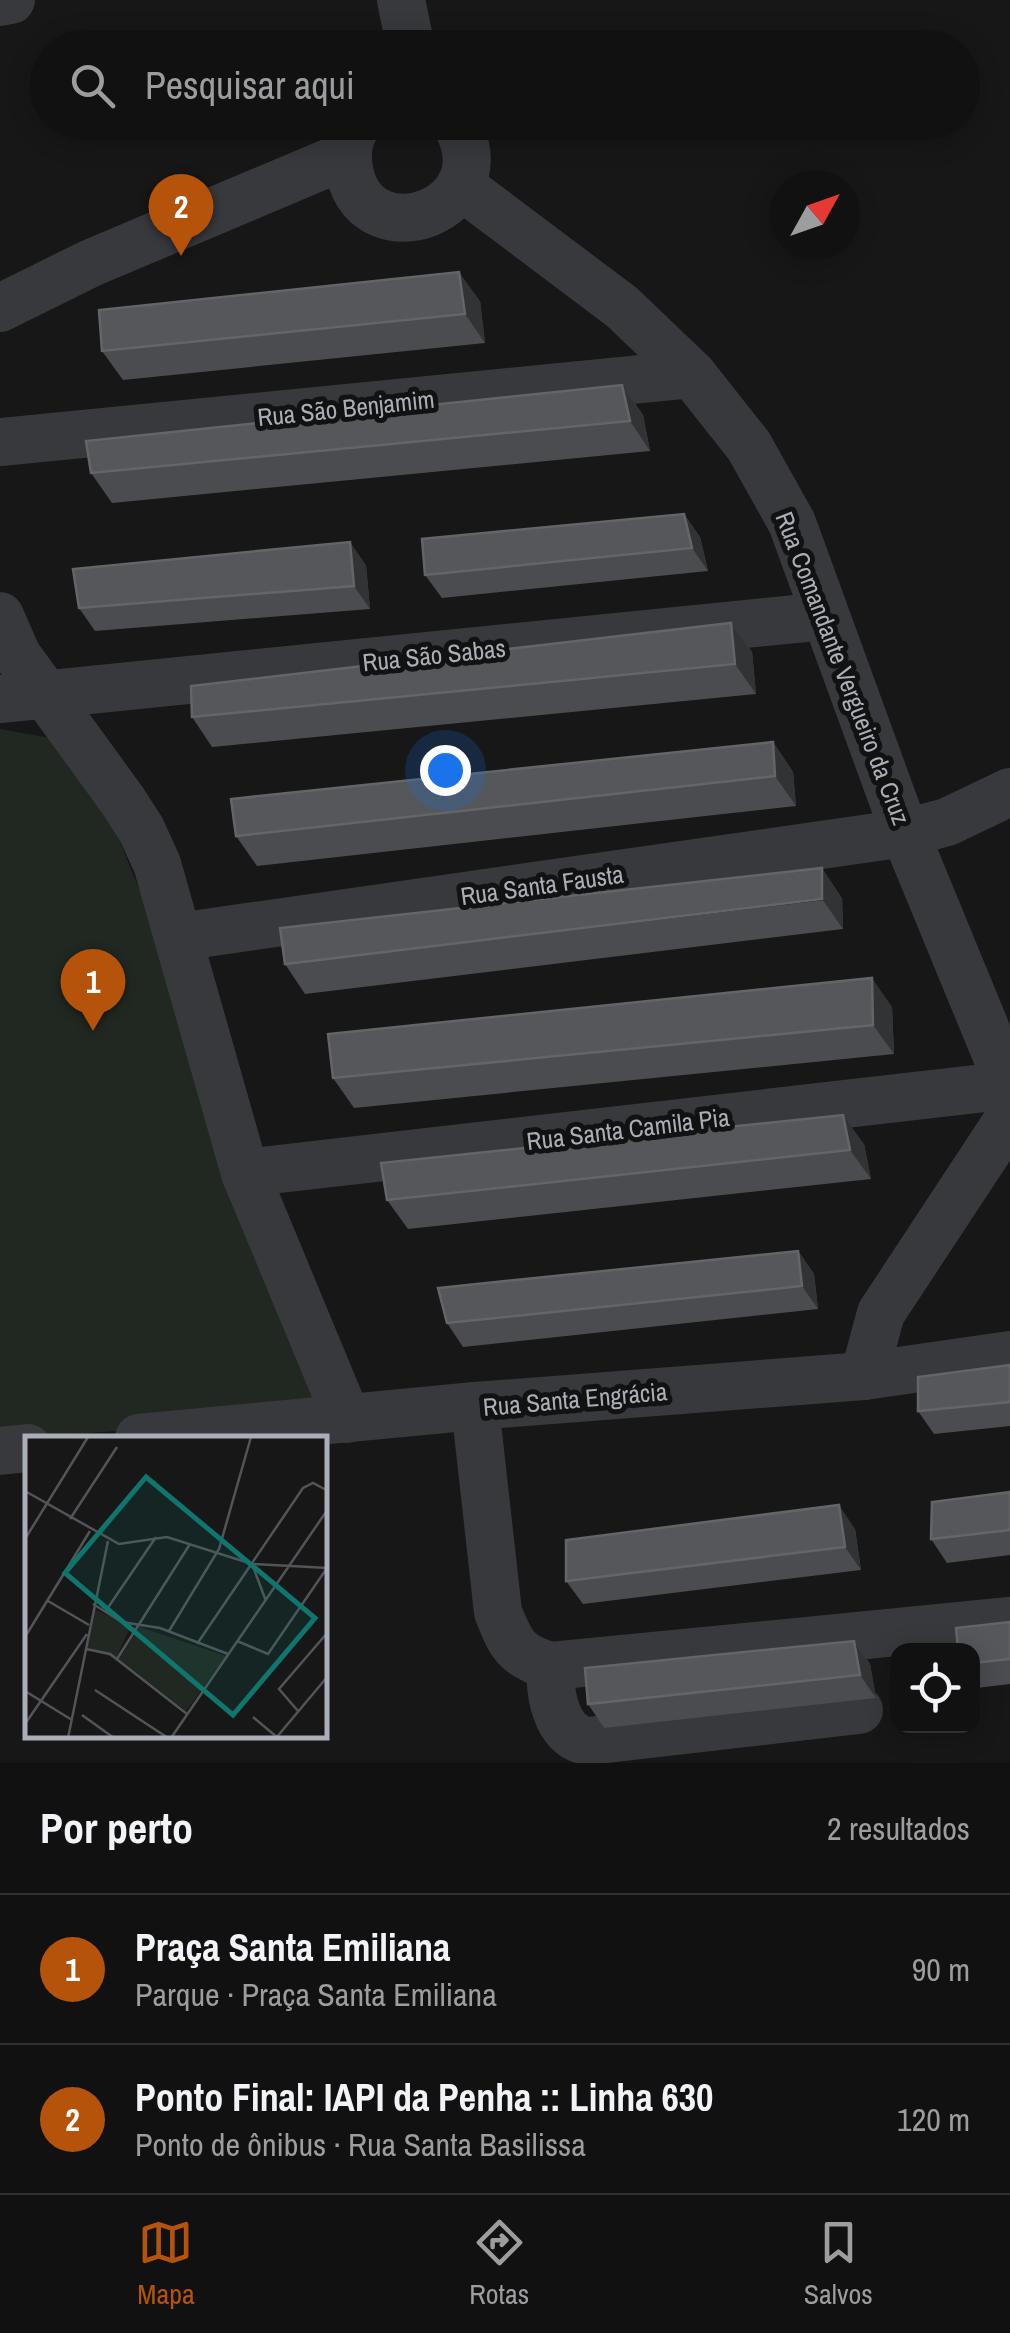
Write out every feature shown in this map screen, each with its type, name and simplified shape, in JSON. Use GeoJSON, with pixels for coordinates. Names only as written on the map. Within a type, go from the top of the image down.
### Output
{"type":"FeatureCollection","features":[{"type":"Feature","properties":{"kind":"street"},"geometry":{"type":"LineString","coordinates":[[0,2],[11,0]]}},
{"type":"Feature","properties":{"kind":"street"},"geometry":{"type":"LineString","coordinates":[[401,0],[407,30]]}},
{"type":"Feature","properties":{"kind":"street"},"geometry":{"type":"LineString","coordinates":[[0,308],[351,140]]}},
{"type":"Feature","properties":{"kind":"street"},"geometry":{"type":"LineString","coordinates":[[353,140],[354,187],[376,210],[408,219],[439,210],[452,199],[461,186],[467,160],[463,140]]}},
{"type":"Feature","properties":{"kind":"street","name":"Rua Comandante Vergueiro da Cruz"},"geometry":{"type":"LineString","coordinates":[[461,186],[622,306],[692,374],[749,446],[792,523],[905,833],[1010,1086]]}},
{"type":"Feature","properties":{"kind":"street","name":"Rua São Benjamim"},"geometry":{"type":"LineString","coordinates":[[0,442],[692,374]]}},
{"type":"Feature","properties":{"kind":"street"},"geometry":{"type":"LineString","coordinates":[[0,616],[17,655],[22,697],[141,829],[158,864],[245,1173],[348,1419]]}},
{"type":"Feature","properties":{"kind":"street","name":"Rua São Sabas"},"geometry":{"type":"LineString","coordinates":[[22,697],[825,616]]}},
{"type":"Feature","properties":{"kind":"street","name":"Rua Santa Fausta"},"geometry":{"type":"LineString","coordinates":[[178,936],[905,833],[948,822],[1010,792]]}},
{"type":"Feature","properties":{"kind":"street","name":"Rua Santa Camila Pia"},"geometry":{"type":"LineString","coordinates":[[245,1173],[1010,1086]]}},
{"type":"Feature","properties":{"kind":"street"},"geometry":{"type":"LineString","coordinates":[[864,1376],[881,1312],[1010,1117]]}},
{"type":"Feature","properties":{"kind":"street","name":"Rua Santa Engrácia"},"geometry":{"type":"LineString","coordinates":[[161,1436],[475,1406],[864,1376],[1010,1355]]}},
{"type":"Feature","properties":{"kind":"street"},"geometry":{"type":"LineString","coordinates":[[475,1406],[498,1612],[518,1652],[535,1661],[551,1666],[1010,1621]]}},
{"type":"Feature","properties":{"kind":"street"},"geometry":{"type":"LineString","coordinates":[[0,1451],[25,1448]]}},
{"type":"Feature","properties":{"kind":"street"},"geometry":{"type":"LineString","coordinates":[[551,1666],[550,1684],[561,1722],[568,1734],[578,1740],[859,1710]]}},
{"type":"Feature","properties":{"kind":"shaded area"},"geometry":{"type":"Polygon","coordinates":[[[0,729],[56,739],[109,815],[170,965],[321,1415],[0,1440],[0,729]]]}},
{"type":"Feature","properties":{"kind":"building"},"geometry":{"type":"Polygon","coordinates":[[[459,272],[465,314],[102,351],[99,310],[459,272]]]}},
{"type":"Feature","properties":{"kind":"building"},"geometry":{"type":"Polygon","coordinates":[[[622,385],[630,421],[91,473],[86,441],[622,385]]]}},
{"type":"Feature","properties":{"kind":"building"},"geometry":{"type":"Polygon","coordinates":[[[684,514],[692,548],[425,575],[422,539],[684,514]]]}},
{"type":"Feature","properties":{"kind":"building"},"geometry":{"type":"Polygon","coordinates":[[[350,542],[354,586],[79,608],[73,569],[350,542]]]}},
{"type":"Feature","properties":{"kind":"building"},"geometry":{"type":"Polygon","coordinates":[[[731,623],[735,664],[192,717],[191,686],[731,623]]]}},
{"type":"Feature","properties":{"kind":"building"},"geometry":{"type":"Polygon","coordinates":[[[773,742],[775,776],[236,836],[231,799],[773,742]]]}},
{"type":"Feature","properties":{"kind":"building"},"geometry":{"type":"Polygon","coordinates":[[[822,868],[822,899],[285,964],[280,928],[822,868]]]}},
{"type":"Feature","properties":{"kind":"building"},"geometry":{"type":"Polygon","coordinates":[[[872,978],[873,1025],[333,1078],[328,1034],[872,978]]]}},
{"type":"Feature","properties":{"kind":"building"},"geometry":{"type":"Polygon","coordinates":[[[843,1115],[850,1150],[387,1200],[381,1163],[843,1115]]]}},
{"type":"Feature","properties":{"kind":"building"},"geometry":{"type":"Polygon","coordinates":[[[798,1251],[802,1286],[447,1323],[438,1288],[798,1251]]]}},
{"type":"Feature","properties":{"kind":"building"},"geometry":{"type":"Polygon","coordinates":[[[1010,1365],[1010,1402],[918,1411],[918,1377],[1010,1365]]]}},
{"type":"Feature","properties":{"kind":"building"},"geometry":{"type":"Polygon","coordinates":[[[1010,1492],[1010,1530],[931,1539],[932,1502],[1010,1492]]]}},
{"type":"Feature","properties":{"kind":"building"},"geometry":{"type":"Polygon","coordinates":[[[839,1505],[845,1547],[566,1581],[566,1540],[839,1505]]]}},
{"type":"Feature","properties":{"kind":"building"},"geometry":{"type":"Polygon","coordinates":[[[1010,1622],[1010,1659],[980,1662],[980,1643],[957,1643],[956,1628],[1010,1622]]]}},
{"type":"Feature","properties":{"kind":"building"},"geometry":{"type":"Polygon","coordinates":[[[854,1641],[860,1675],[588,1704],[585,1668],[854,1641]]]}},
{"type":"Feature","properties":{"kind":"place","name":"Ponto Final: IAPI da Penha :: Linha 630"},"geometry":{"type":"Point","coordinates":[181,256]}},
{"type":"Feature","properties":{"kind":"place","name":"Praça Santa Emiliana"},"geometry":{"type":"Point","coordinates":[93,1031]}}]}
